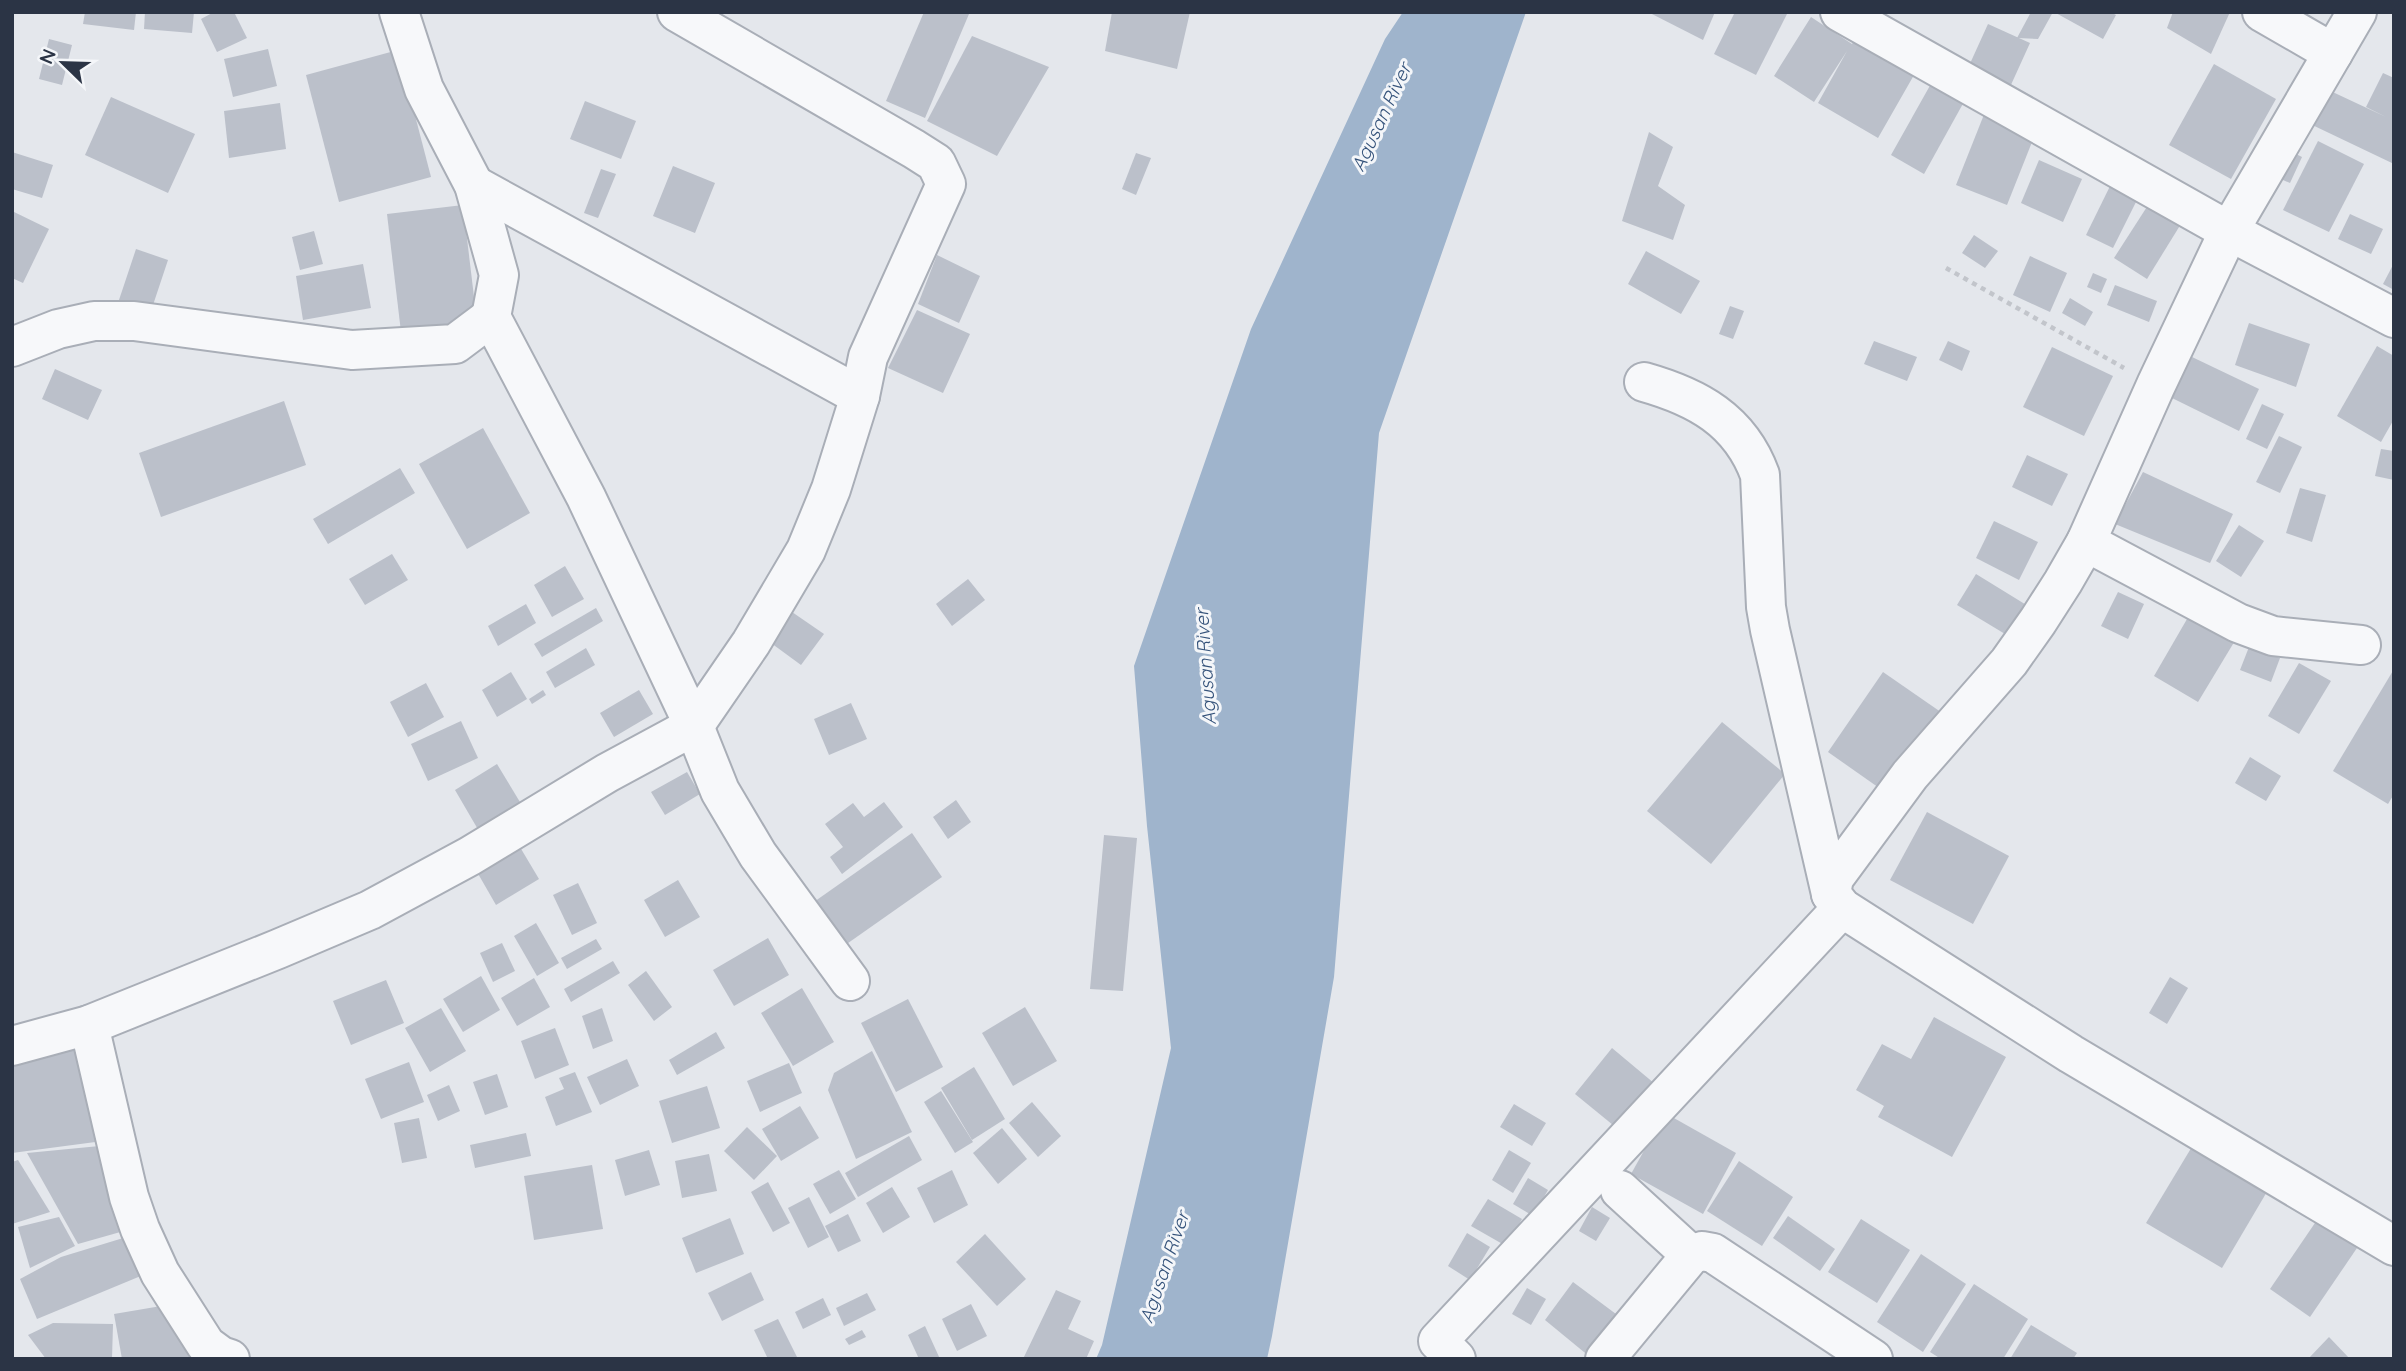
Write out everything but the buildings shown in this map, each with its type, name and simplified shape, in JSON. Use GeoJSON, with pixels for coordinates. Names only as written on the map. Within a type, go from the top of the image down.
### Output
{"type":"FeatureCollection","features":[{"type":"Feature","properties":{"kind":"street"},"geometry":{"type":"LineString","coordinates":[[399,12],[424,89],[474,185],[499,275],[491,317],[586,497],[694,726],[720,790],[758,855],[850,981]]}},
{"type":"Feature","properties":{"kind":"street"},"geometry":{"type":"LineString","coordinates":[[12,1046],[89,1026],[278,949],[370,910],[470,856],[607,773],[694,726],[751,643],[806,550],[831,489],[868,357],[946,184],[936,163],[677,12]]}},
{"type":"Feature","properties":{"kind":"street"},"geometry":{"type":"LineString","coordinates":[[1840,12],[2229,231],[2390,317]]}},
{"type":"Feature","properties":{"kind":"street"},"geometry":{"type":"LineString","coordinates":[[2262,12],[2333,53]]}},
{"type":"Feature","properties":{"kind":"street"},"geometry":{"type":"LineString","coordinates":[[1457,1359],[1437,1341],[1836,901],[1834,878],[1910,775],[2009,662],[2031,632],[2087,542],[2156,385],[2229,231],[2357,12]]}},
{"type":"Feature","properties":{"kind":"street"},"geometry":{"type":"LineString","coordinates":[[474,185],[859,396]]}},
{"type":"Feature","properties":{"kind":"street"},"geometry":{"type":"LineString","coordinates":[[12,347],[58,329],[94,321],[134,321],[352,351],[455,344],[491,317]]}},
{"type":"Feature","properties":{"kind":"street"},"geometry":{"type":"LineString","coordinates":[[1644,382],[1672,389],[1699,402],[1740,435],[1753,456],[1760,475],[1764,582],[1770,631],[1836,901],[2071,1054],[2394,1245]]}},
{"type":"Feature","properties":{"kind":"street"},"geometry":{"type":"LineString","coordinates":[[2087,542],[2238,623],[2273,636],[2361,645]]}},
{"type":"Feature","properties":{"kind":"street"},"geometry":{"type":"LineString","coordinates":[[89,1026],[129,1198],[140,1228],[160,1273],[206,1345],[220,1356],[230,1359]]}},
{"type":"Feature","properties":{"kind":"street"},"geometry":{"type":"LineString","coordinates":[[1620,1190],[1691,1255]]}},
{"type":"Feature","properties":{"kind":"street"},"geometry":{"type":"LineString","coordinates":[[1605,1359],[1691,1255],[1702,1251],[1713,1252],[1824,1346],[1873,1359]]}},
{"type":"Feature","properties":{"kind":"path"},"geometry":{"type":"LineString","coordinates":[[1946,268],[2156,385]]}},
{"type":"Feature","properties":{"kind":"water","name":"Agusan River"},"geometry":{"type":"Polygon","coordinates":[[[1403,12],[1526,12],[1379,433],[1334,977],[1267,1359],[1096,1359],[1102,1345],[1171,1048],[1147,826],[1134,666],[1251,329],[1385,39],[1403,12]]]}}]}
